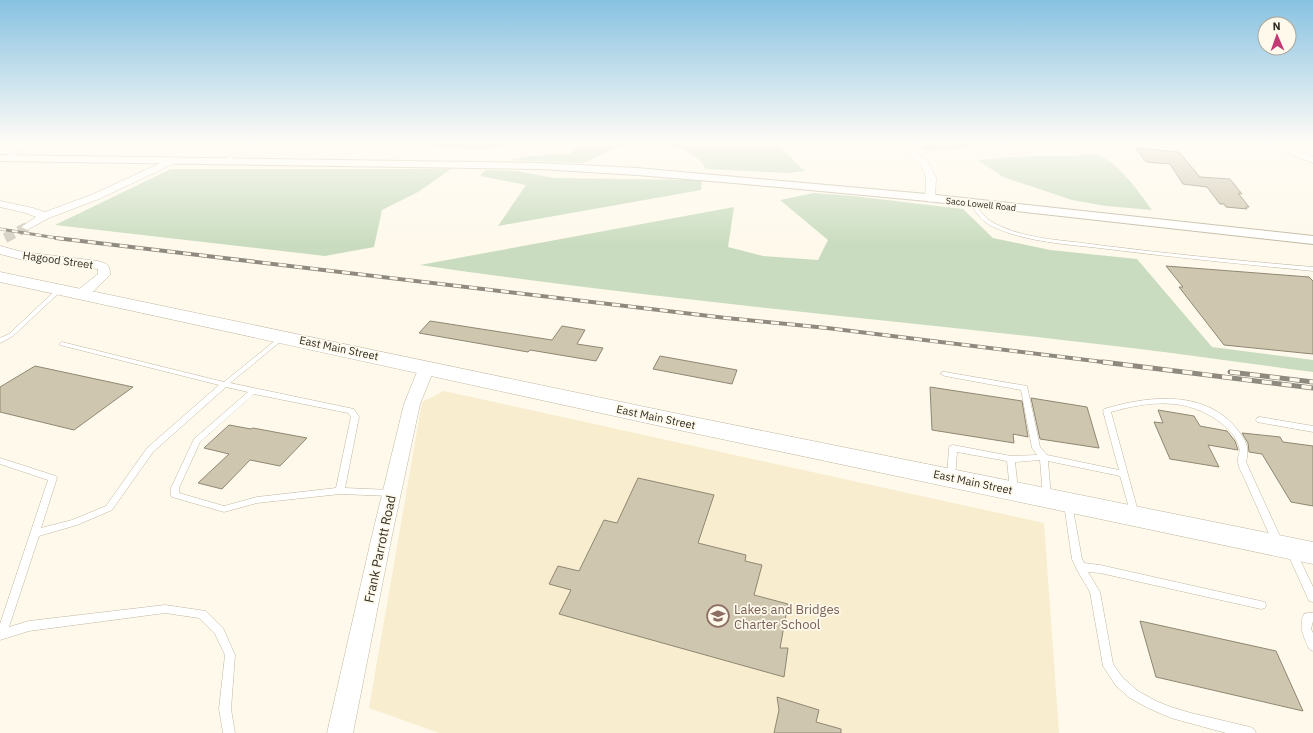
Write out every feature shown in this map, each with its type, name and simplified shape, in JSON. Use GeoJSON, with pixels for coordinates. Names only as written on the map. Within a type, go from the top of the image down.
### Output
{"type":"FeatureCollection","features":[{"type":"Feature","properties":{"kind":"main road","name":"East Main Street"},"geometry":{"type":"LineString","coordinates":[[0,277],[83,293],[190,318],[284,336],[682,422],[1014,490],[1295,550]]}},
{"type":"Feature","properties":{"kind":"street"},"geometry":{"type":"LineString","coordinates":[[27,227],[45,216],[95,197],[139,176]]}},
{"type":"Feature","properties":{"kind":"street","name":"Saco Lowell Road"},"geometry":{"type":"LineString","coordinates":[[705,176],[769,181],[1313,240]]}},
{"type":"Feature","properties":{"kind":"street"},"geometry":{"type":"LineString","coordinates":[[930,199],[932,186],[931,176]]}},
{"type":"Feature","properties":{"kind":"street"},"geometry":{"type":"LineString","coordinates":[[0,204],[29,210],[45,216]]}},
{"type":"Feature","properties":{"kind":"street","name":"Hagood Street"},"geometry":{"type":"LineString","coordinates":[[0,250],[23,256],[94,264],[104,267],[104,275],[83,293]]}},
{"type":"Feature","properties":{"kind":"street","name":"Frank Parrott Road"},"geometry":{"type":"LineString","coordinates":[[343,732],[391,493],[412,404],[427,367]]}},
{"type":"Feature","properties":{"kind":"lane"},"geometry":{"type":"LineString","coordinates":[[972,203],[982,218],[989,224],[1006,230],[1044,239],[1165,255],[1313,269]]}},
{"type":"Feature","properties":{"kind":"lane"},"geometry":{"type":"LineString","coordinates":[[0,341],[11,335],[60,289]]}},
{"type":"Feature","properties":{"kind":"lane"},"geometry":{"type":"LineString","coordinates":[[35,533],[74,523],[109,508],[150,450],[225,384],[284,336]]}},
{"type":"Feature","properties":{"kind":"lane"},"geometry":{"type":"LineString","coordinates":[[62,344],[253,391],[351,411],[355,417],[340,491]]}},
{"type":"Feature","properties":{"kind":"lane"},"geometry":{"type":"LineString","coordinates":[[945,374],[1024,388],[1036,448],[1044,458],[1080,568],[1090,581],[1095,592],[1108,666],[1113,675],[1126,689],[1142,700],[1163,710],[1250,733]]}},
{"type":"Feature","properties":{"kind":"lane"},"geometry":{"type":"LineString","coordinates":[[253,391],[197,441],[175,488],[175,495],[224,510],[257,500],[340,491],[391,493]]}},
{"type":"Feature","properties":{"kind":"lane"},"geometry":{"type":"LineString","coordinates":[[1135,516],[1107,411],[1126,405],[1161,401],[1188,402],[1204,407],[1221,417],[1234,429],[1244,449],[1242,462],[1295,550],[1313,598]]}},
{"type":"Feature","properties":{"kind":"lane"},"geometry":{"type":"LineString","coordinates":[[1260,420],[1313,429]]}},
{"type":"Feature","properties":{"kind":"lane"},"geometry":{"type":"LineString","coordinates":[[951,478],[953,448],[1011,459],[1044,458],[1124,474]]}},
{"type":"Feature","properties":{"kind":"lane"},"geometry":{"type":"LineString","coordinates":[[1011,459],[1014,490]]}},
{"type":"Feature","properties":{"kind":"lane"},"geometry":{"type":"LineString","coordinates":[[0,461],[53,478],[1,634]]}},
{"type":"Feature","properties":{"kind":"lane"},"geometry":{"type":"LineString","coordinates":[[1080,568],[1100,569],[1261,605]]}},
{"type":"Feature","properties":{"kind":"lane"},"geometry":{"type":"LineString","coordinates":[[1,634],[29,626],[165,609],[202,614],[219,630],[230,655],[226,709],[229,733]]}},
{"type":"Feature","properties":{"kind":"lane"},"geometry":{"type":"LineString","coordinates":[[1313,617],[1308,618],[1306,629],[1313,646]]}},
{"type":"Feature","properties":{"kind":"shaded area","name":"Lakes and Bridges Charter School"},"geometry":{"type":"Polygon","coordinates":[[[444,391],[1044,523],[1059,733],[439,733],[369,708],[422,402],[444,391]]]}},
{"type":"Feature","properties":{"kind":"green space"},"geometry":{"type":"Polygon","coordinates":[[[156,176],[441,176],[418,192],[382,210],[374,247],[325,256],[55,225],[156,176]]]}},
{"type":"Feature","properties":{"kind":"green space"},"geometry":{"type":"Polygon","coordinates":[[[481,176],[702,180],[701,190],[498,226],[526,185],[481,176]]]}},
{"type":"Feature","properties":{"kind":"green space"},"geometry":{"type":"Polygon","coordinates":[[[1002,176],[1126,176],[1152,210],[1106,206],[1072,200],[1002,176]]]}},
{"type":"Feature","properties":{"kind":"green space"},"geometry":{"type":"Polygon","coordinates":[[[814,193],[963,209],[993,238],[1050,250],[1137,259],[1212,347],[1313,360],[1313,372],[1101,344],[745,306],[582,287],[420,265],[734,207],[728,247],[763,256],[818,260],[828,240],[780,200],[814,193]]]}},
{"type":"Feature","properties":{"kind":"building"},"geometry":{"type":"Polygon","coordinates":[[[1178,176],[1230,179],[1242,194],[1238,193],[1249,207],[1246,207],[1247,209],[1226,207],[1224,204],[1220,204],[1207,187],[1183,184],[1178,176]]]}},
{"type":"Feature","properties":{"kind":"building"},"geometry":{"type":"Polygon","coordinates":[[[1166,266],[1309,277],[1313,281],[1313,354],[1224,345],[1179,287],[1183,287],[1166,266]]]}},
{"type":"Feature","properties":{"kind":"building"},"geometry":{"type":"Polygon","coordinates":[[[430,321],[552,340],[562,326],[585,330],[577,344],[603,348],[596,361],[530,350],[528,352],[419,333],[430,321]]]}},
{"type":"Feature","properties":{"kind":"building"},"geometry":{"type":"Polygon","coordinates":[[[660,356],[737,370],[732,384],[653,369],[660,356]]]}},
{"type":"Feature","properties":{"kind":"building"},"geometry":{"type":"Polygon","coordinates":[[[35,366],[133,387],[74,430],[0,412],[0,387],[35,366]]]}},
{"type":"Feature","properties":{"kind":"building"},"geometry":{"type":"Polygon","coordinates":[[[930,387],[1022,401],[1028,437],[1013,434],[1014,443],[932,430],[930,387]]]}},
{"type":"Feature","properties":{"kind":"building"},"geometry":{"type":"Polygon","coordinates":[[[1031,398],[1087,407],[1099,448],[1040,439],[1031,398]]]}},
{"type":"Feature","properties":{"kind":"building"},"geometry":{"type":"Polygon","coordinates":[[[1158,410],[1194,416],[1200,426],[1227,431],[1235,441],[1238,450],[1208,445],[1219,467],[1170,459],[1154,422],[1163,423],[1158,410]]]}},
{"type":"Feature","properties":{"kind":"building"},"geometry":{"type":"Polygon","coordinates":[[[229,425],[307,438],[280,466],[250,460],[222,489],[198,483],[229,454],[204,448],[229,425]]]}},
{"type":"Feature","properties":{"kind":"building"},"geometry":{"type":"Polygon","coordinates":[[[1242,433],[1280,437],[1283,442],[1313,446],[1313,506],[1291,502],[1262,454],[1249,452],[1248,443],[1242,433]]]}},
{"type":"Feature","properties":{"kind":"building"},"geometry":{"type":"Polygon","coordinates":[[[638,478],[714,495],[698,543],[746,555],[745,561],[762,565],[754,595],[788,604],[780,648],[788,648],[784,677],[559,614],[571,590],[549,584],[558,566],[579,571],[604,520],[617,523],[638,478]]]}},
{"type":"Feature","properties":{"kind":"building"},"geometry":{"type":"Polygon","coordinates":[[[1140,621],[1276,651],[1303,711],[1156,677],[1140,621]]]}},
{"type":"Feature","properties":{"kind":"building"},"geometry":{"type":"Polygon","coordinates":[[[777,697],[819,710],[816,722],[841,729],[841,733],[774,733],[779,710],[777,697]]]}},
{"type":"Feature","properties":{"kind":"tunnel"},"geometry":{"type":"LineString","coordinates":[[5,238],[27,227]]}},
{"type":"Feature","properties":{"kind":"railway"},"geometry":{"type":"LineString","coordinates":[[0,229],[59,238]]}},
{"type":"Feature","properties":{"kind":"railway"},"geometry":{"type":"LineString","coordinates":[[59,238],[726,318],[827,328],[1111,363]]}},
{"type":"Feature","properties":{"kind":"railway"},"geometry":{"type":"LineString","coordinates":[[59,238],[63,239]]}},
{"type":"Feature","properties":{"kind":"railway"},"geometry":{"type":"LineString","coordinates":[[1103,362],[1313,388]]}},
{"type":"Feature","properties":{"kind":"railway"},"geometry":{"type":"LineString","coordinates":[[1230,372],[1313,382]]}},
{"type":"Feature","properties":{"kind":"place","name":"Lakes and Bridges Charter School"},"geometry":{"type":"Point","coordinates":[718,616]}}]}
